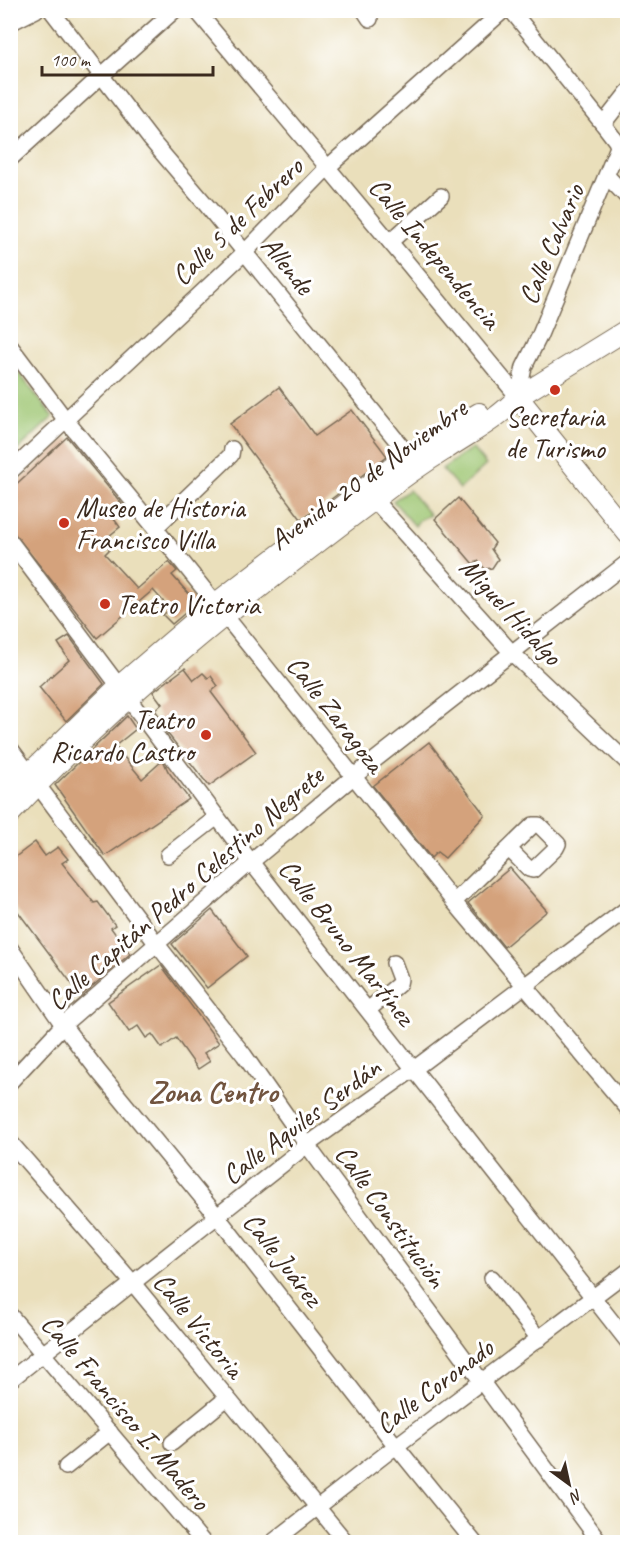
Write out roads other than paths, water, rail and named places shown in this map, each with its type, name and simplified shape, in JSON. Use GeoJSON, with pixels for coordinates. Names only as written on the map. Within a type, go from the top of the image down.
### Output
{"type":"FeatureCollection","features":[{"type":"Feature","properties":{"kind":"main road","name":"Avenida 20 de Noviembre"},"geometry":{"type":"LineString","coordinates":[[10,814],[34,778],[124,693],[220,609],[413,461],[498,402],[518,398],[627,328]]}},
{"type":"Feature","properties":{"kind":"main road","name":"Calle Independencia"},"geometry":{"type":"LineString","coordinates":[[518,398],[627,534]]}},
{"type":"Feature","properties":{"kind":"main road","name":"Avenida 20 de Noviembre"},"geometry":{"type":"LineString","coordinates":[[10,792],[34,778]]}},
{"type":"Feature","properties":{"kind":"street"},"geometry":{"type":"LineString","coordinates":[[10,23],[36,10]]}},
{"type":"Feature","properties":{"kind":"street","name":"Allende"},"geometry":{"type":"LineString","coordinates":[[51,10],[150,140],[245,252],[413,461]]}},
{"type":"Feature","properties":{"kind":"street"},"geometry":{"type":"LineString","coordinates":[[10,159],[175,10]]}},
{"type":"Feature","properties":{"kind":"street","name":"Calle Independencia"},"geometry":{"type":"LineString","coordinates":[[196,10],[518,398]]}},
{"type":"Feature","properties":{"kind":"street","name":"Calle 5 de Febrero"},"geometry":{"type":"LineString","coordinates":[[10,472],[245,252],[327,168],[504,10]]}},
{"type":"Feature","properties":{"kind":"street"},"geometry":{"type":"LineString","coordinates":[[512,10],[603,124],[627,92]]}},
{"type":"Feature","properties":{"kind":"street","name":"Calle Calvario"},"geometry":{"type":"LineString","coordinates":[[518,398],[524,367],[539,337],[617,151],[618,144],[603,124]]}},
{"type":"Feature","properties":{"kind":"street"},"geometry":{"type":"LineString","coordinates":[[607,176],[627,198]]}},
{"type":"Feature","properties":{"kind":"street"},"geometry":{"type":"LineString","coordinates":[[390,242],[441,196]]}},
{"type":"Feature","properties":{"kind":"street","name":"Calle Zaragoza"},"geometry":{"type":"LineString","coordinates":[[10,346],[65,419],[454,902],[627,1109]]}},
{"type":"Feature","properties":{"kind":"street"},"geometry":{"type":"LineString","coordinates":[[155,528],[231,455],[232,449]]}},
{"type":"Feature","properties":{"kind":"street","name":"Miguel Hidalgo"},"geometry":{"type":"LineString","coordinates":[[369,494],[512,653],[627,763]]}},
{"type":"Feature","properties":{"kind":"street","name":"Calle Bruno Martínez"},"geometry":{"type":"LineString","coordinates":[[10,541],[217,817],[627,1342]]}},
{"type":"Feature","properties":{"kind":"street","name":"Calle Capitán Pedro Celestino Negrete"},"geometry":{"type":"LineString","coordinates":[[10,1082],[63,1026],[251,861],[353,777],[627,562]]}},
{"type":"Feature","properties":{"kind":"street","name":"Calle Constitución"},"geometry":{"type":"LineString","coordinates":[[10,748],[156,943],[244,1055],[600,1542]]}},
{"type":"Feature","properties":{"kind":"street"},"geometry":{"type":"LineString","coordinates":[[168,855],[217,817]]}},
{"type":"Feature","properties":{"kind":"street"},"geometry":{"type":"LineString","coordinates":[[454,902],[508,849]]}},
{"type":"Feature","properties":{"kind":"street","name":"Calle Aquiles Serdán"},"geometry":{"type":"LineString","coordinates":[[10,1380],[308,1145],[414,1069],[627,908]]}},
{"type":"Feature","properties":{"kind":"street","name":"Calle Juárez"},"geometry":{"type":"LineString","coordinates":[[10,948],[63,1026],[98,1071],[217,1216],[396,1446],[474,1542]]}},
{"type":"Feature","properties":{"kind":"street"},"geometry":{"type":"LineString","coordinates":[[368,1010],[399,984],[400,979],[394,963]]}},
{"type":"Feature","properties":{"kind":"street","name":"Calle Victoria"},"geometry":{"type":"LineString","coordinates":[[10,1142],[132,1282],[346,1542]]}},
{"type":"Feature","properties":{"kind":"street","name":"Calle Coronado"},"geometry":{"type":"LineString","coordinates":[[273,1542],[627,1271]]}},
{"type":"Feature","properties":{"kind":"street"},"geometry":{"type":"LineString","coordinates":[[492,1278],[539,1339]]}},
{"type":"Feature","properties":{"kind":"street","name":"Calle Francisco I. Madero"},"geometry":{"type":"LineString","coordinates":[[10,1316],[203,1542]]}},
{"type":"Feature","properties":{"kind":"street"},"geometry":{"type":"LineString","coordinates":[[172,1443],[227,1398]]}},
{"type":"Feature","properties":{"kind":"street"},"geometry":{"type":"LineString","coordinates":[[66,1467],[110,1432]]}},
{"type":"Feature","properties":{"kind":"place","name":"Secretaria de Turismo"},"geometry":{"type":"Point","coordinates":[555,390]}},
{"type":"Feature","properties":{"kind":"place","name":"Museo de Historia Francisco Villa"},"geometry":{"type":"Point","coordinates":[64,523]}},
{"type":"Feature","properties":{"kind":"place","name":"Teatro Victoria"},"geometry":{"type":"Point","coordinates":[105,604]}},
{"type":"Feature","properties":{"kind":"place","name":"Teatro Ricardo Castro"},"geometry":{"type":"Point","coordinates":[206,735]}},
{"type":"Feature","properties":{"kind":"district","name":"Zona Centro"},"geometry":{"type":"Point","coordinates":[213,1092]}}]}
